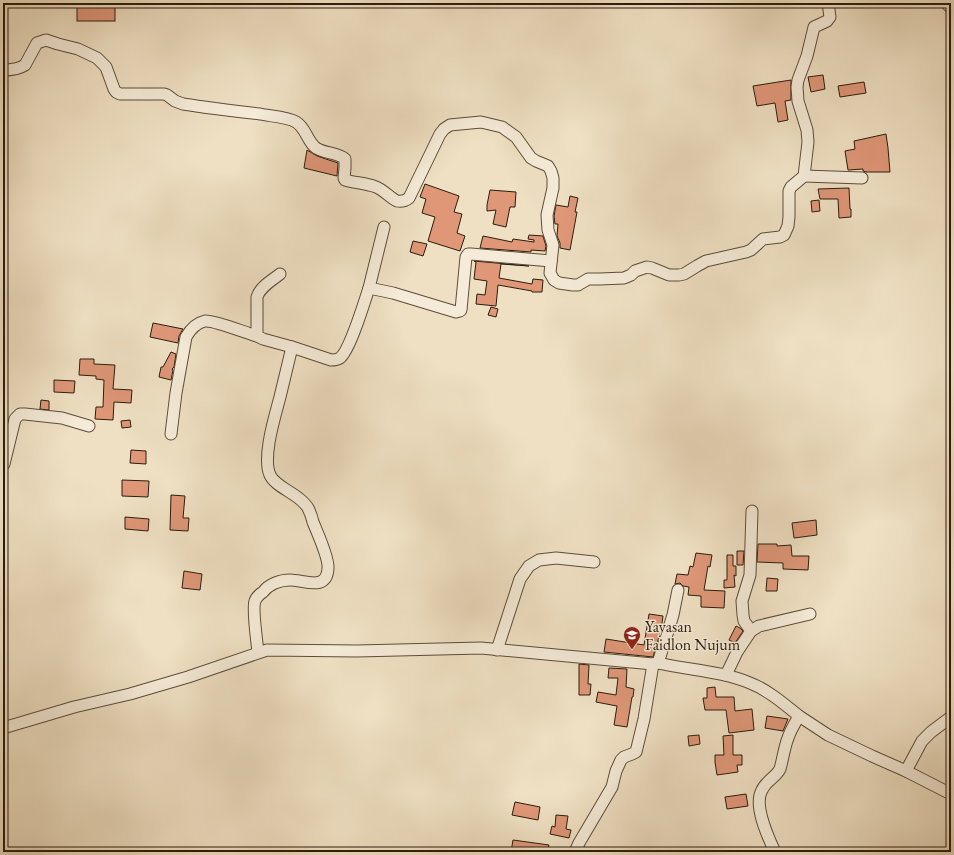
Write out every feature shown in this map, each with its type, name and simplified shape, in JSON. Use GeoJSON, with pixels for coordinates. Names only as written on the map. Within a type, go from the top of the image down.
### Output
{"type":"FeatureCollection","features":[{"type":"Feature","properties":{"kind":"street"},"geometry":{"type":"LineString","coordinates":[[804,176],[808,142],[798,101],[798,80],[807,56],[814,27],[827,21],[830,17],[828,3]]}},
{"type":"Feature","properties":{"kind":"street"},"geometry":{"type":"LineString","coordinates":[[946,3],[951,8]]}},
{"type":"Feature","properties":{"kind":"street"},"geometry":{"type":"LineString","coordinates":[[3,70],[15,69],[25,65],[38,43],[46,40],[78,49],[97,58],[106,67],[116,92],[120,94],[164,94],[183,104],[275,116],[296,122],[315,147],[329,154],[341,156],[345,159],[345,180],[376,187],[401,202],[406,201],[409,198],[444,128],[450,125],[481,122],[502,127],[516,137],[531,158],[548,166],[551,171],[553,188],[547,215],[547,223],[553,245],[550,273],[554,280],[559,283],[573,285],[580,285],[588,279],[626,278],[635,271],[647,267],[673,276],[684,274],[706,261],[746,252],[751,250],[763,238],[774,238],[784,235],[788,226],[789,191],[791,187],[804,176],[862,178]]}},
{"type":"Feature","properties":{"kind":"street"},"geometry":{"type":"LineString","coordinates":[[171,434],[176,393],[186,337],[190,329],[196,325],[204,322],[212,322],[330,360],[340,358],[350,342],[369,288],[384,227]]}},
{"type":"Feature","properties":{"kind":"street"},"geometry":{"type":"LineString","coordinates":[[369,288],[393,293],[458,312],[461,310],[466,256],[468,254],[551,261]]}},
{"type":"Feature","properties":{"kind":"street"},"geometry":{"type":"LineString","coordinates":[[257,336],[258,293],[260,289],[280,274]]}},
{"type":"Feature","properties":{"kind":"street"},"geometry":{"type":"LineString","coordinates":[[258,652],[254,610],[255,601],[266,588],[275,583],[289,580],[315,584],[320,582],[327,574],[328,566],[308,508],[302,500],[293,493],[277,484],[270,475],[267,463],[273,424],[292,347]]}},
{"type":"Feature","properties":{"kind":"street"},"geometry":{"type":"LineString","coordinates":[[3,465],[15,419],[20,414],[62,418],[89,426]]}},
{"type":"Feature","properties":{"kind":"street"},"geometry":{"type":"LineString","coordinates":[[751,631],[742,615],[742,601],[750,575],[752,511]]}},
{"type":"Feature","properties":{"kind":"street"},"geometry":{"type":"LineString","coordinates":[[497,650],[520,579],[529,566],[539,560],[556,558],[594,562]]}},
{"type":"Feature","properties":{"kind":"street"},"geometry":{"type":"LineString","coordinates":[[575,852],[578,843],[612,786],[621,760],[624,757],[636,752],[656,664],[673,615],[678,590]]}},
{"type":"Feature","properties":{"kind":"street"},"geometry":{"type":"LineString","coordinates":[[726,675],[737,652],[751,631],[759,626],[810,614]]}},
{"type":"Feature","properties":{"kind":"street"},"geometry":{"type":"LineString","coordinates":[[3,728],[74,707],[130,694],[188,677],[267,650],[357,651],[481,648],[656,664],[726,675],[760,688],[828,735],[906,771],[951,794]]}},
{"type":"Feature","properties":{"kind":"street"},"geometry":{"type":"LineString","coordinates":[[775,852],[768,838],[760,810],[759,797],[767,783],[778,773],[788,739],[799,716]]}},
{"type":"Feature","properties":{"kind":"street"},"geometry":{"type":"LineString","coordinates":[[906,771],[922,741],[951,717]]}},
{"type":"Feature","properties":{"kind":"building"},"geometry":{"type":"Polygon","coordinates":[[[77,6],[115,6],[115,21],[77,21],[77,6]]]}},
{"type":"Feature","properties":{"kind":"building"},"geometry":{"type":"Polygon","coordinates":[[[823,75],[825,89],[811,92],[808,77],[823,75]]]}},
{"type":"Feature","properties":{"kind":"building"},"geometry":{"type":"Polygon","coordinates":[[[791,80],[791,100],[785,101],[788,120],[778,122],[775,103],[757,106],[753,86],[791,80]]]}},
{"type":"Feature","properties":{"kind":"building"},"geometry":{"type":"Polygon","coordinates":[[[864,82],[866,93],[840,97],[838,86],[864,82]]]}},
{"type":"Feature","properties":{"kind":"building"},"geometry":{"type":"Polygon","coordinates":[[[886,134],[890,172],[866,172],[863,171],[863,169],[848,170],[845,151],[855,149],[854,141],[886,134]]]}},
{"type":"Feature","properties":{"kind":"building"},"geometry":{"type":"Polygon","coordinates":[[[307,150],[317,156],[338,163],[337,176],[304,168],[307,150]]]}},
{"type":"Feature","properties":{"kind":"building"},"geometry":{"type":"Polygon","coordinates":[[[425,184],[459,196],[454,212],[462,214],[457,233],[465,236],[460,251],[428,241],[435,217],[422,213],[426,199],[420,197],[425,184]]]}},
{"type":"Feature","properties":{"kind":"building"},"geometry":{"type":"Polygon","coordinates":[[[849,188],[851,217],[839,218],[838,199],[820,199],[818,189],[849,188]]]}},
{"type":"Feature","properties":{"kind":"building"},"geometry":{"type":"Polygon","coordinates":[[[490,190],[516,192],[515,207],[510,207],[506,227],[493,224],[496,210],[487,211],[490,190]]]}},
{"type":"Feature","properties":{"kind":"building"},"geometry":{"type":"Polygon","coordinates":[[[570,196],[578,198],[570,250],[560,248],[560,243],[557,236],[558,224],[555,224],[554,216],[556,205],[568,207],[570,196]]]}},
{"type":"Feature","properties":{"kind":"building"},"geometry":{"type":"Polygon","coordinates":[[[819,200],[820,211],[812,212],[811,201],[819,200]]]}},
{"type":"Feature","properties":{"kind":"building"},"geometry":{"type":"Polygon","coordinates":[[[529,235],[543,236],[546,246],[545,251],[531,250],[531,252],[480,248],[483,236],[512,242],[513,239],[534,242],[534,240],[528,239],[529,235]]]}},
{"type":"Feature","properties":{"kind":"building"},"geometry":{"type":"Polygon","coordinates":[[[413,241],[427,244],[423,256],[410,252],[413,241]]]}},
{"type":"Feature","properties":{"kind":"building"},"geometry":{"type":"Polygon","coordinates":[[[474,261],[529,266],[501,264],[499,278],[532,284],[533,279],[543,280],[542,292],[532,292],[498,285],[496,306],[476,304],[477,294],[485,295],[487,281],[474,279],[476,262],[474,261]]]}},
{"type":"Feature","properties":{"kind":"building"},"geometry":{"type":"Polygon","coordinates":[[[491,307],[498,309],[496,317],[488,315],[491,307]]]}},
{"type":"Feature","properties":{"kind":"building"},"geometry":{"type":"Polygon","coordinates":[[[153,323],[183,329],[179,336],[178,343],[150,337],[153,323]]]}},
{"type":"Feature","properties":{"kind":"building"},"geometry":{"type":"Polygon","coordinates":[[[171,352],[176,354],[171,380],[159,377],[161,367],[163,367],[171,352]]]}},
{"type":"Feature","properties":{"kind":"building"},"geometry":{"type":"Polygon","coordinates":[[[80,359],[94,359],[94,364],[115,365],[113,389],[132,390],[131,403],[114,402],[113,420],[95,419],[96,407],[103,407],[104,380],[96,379],[96,376],[79,375],[80,359]]]}},
{"type":"Feature","properties":{"kind":"building"},"geometry":{"type":"Polygon","coordinates":[[[54,380],[75,381],[74,393],[54,392],[54,380]]]}},
{"type":"Feature","properties":{"kind":"building"},"geometry":{"type":"Polygon","coordinates":[[[41,400],[49,401],[49,410],[40,409],[41,400]]]}},
{"type":"Feature","properties":{"kind":"building"},"geometry":{"type":"Polygon","coordinates":[[[130,420],[131,427],[122,428],[121,421],[130,420]]]}},
{"type":"Feature","properties":{"kind":"building"},"geometry":{"type":"Polygon","coordinates":[[[131,450],[146,451],[146,464],[130,463],[131,450]]]}},
{"type":"Feature","properties":{"kind":"building"},"geometry":{"type":"Polygon","coordinates":[[[122,480],[149,481],[148,497],[122,496],[122,480]]]}},
{"type":"Feature","properties":{"kind":"building"},"geometry":{"type":"Polygon","coordinates":[[[171,495],[185,496],[183,518],[189,518],[188,531],[170,530],[171,495]]]}},
{"type":"Feature","properties":{"kind":"building"},"geometry":{"type":"Polygon","coordinates":[[[125,517],[149,519],[148,531],[125,529],[125,517]]]}},
{"type":"Feature","properties":{"kind":"building"},"geometry":{"type":"Polygon","coordinates":[[[816,520],[817,535],[794,538],[792,523],[816,520]]]}},
{"type":"Feature","properties":{"kind":"building"},"geometry":{"type":"Polygon","coordinates":[[[758,544],[777,544],[777,546],[791,545],[792,556],[809,556],[808,570],[783,569],[783,563],[757,562],[758,544]]]}},
{"type":"Feature","properties":{"kind":"building"},"geometry":{"type":"Polygon","coordinates":[[[737,551],[744,551],[743,565],[737,565],[737,551]]]}},
{"type":"Feature","properties":{"kind":"building"},"geometry":{"type":"Polygon","coordinates":[[[696,553],[712,555],[710,567],[708,566],[704,590],[725,591],[724,608],[701,607],[701,596],[688,595],[689,587],[683,586],[680,583],[675,584],[677,574],[688,575],[690,566],[693,567],[696,553]]]}},
{"type":"Feature","properties":{"kind":"building"},"geometry":{"type":"Polygon","coordinates":[[[727,555],[733,555],[733,566],[736,566],[736,576],[734,575],[735,587],[724,588],[724,580],[727,580],[727,555]]]}},
{"type":"Feature","properties":{"kind":"building"},"geometry":{"type":"Polygon","coordinates":[[[184,571],[202,574],[200,590],[182,588],[184,571]]]}},
{"type":"Feature","properties":{"kind":"building"},"geometry":{"type":"Polygon","coordinates":[[[767,578],[778,579],[777,591],[766,591],[767,578]]]}},
{"type":"Feature","properties":{"kind":"building"},"geometry":{"type":"Polygon","coordinates":[[[649,614],[663,616],[661,630],[653,657],[604,652],[606,639],[644,645],[649,614]]]}},
{"type":"Feature","properties":{"kind":"building"},"geometry":{"type":"Polygon","coordinates":[[[736,626],[743,631],[735,643],[729,640],[736,626]]]}},
{"type":"Feature","properties":{"kind":"building"},"geometry":{"type":"Polygon","coordinates":[[[579,664],[589,665],[588,684],[591,684],[590,695],[579,695],[579,664]]]}},
{"type":"Feature","properties":{"kind":"building"},"geometry":{"type":"Polygon","coordinates":[[[609,668],[627,669],[626,687],[634,689],[627,727],[614,725],[617,706],[596,702],[598,692],[616,695],[618,678],[608,678],[609,668]]]}},
{"type":"Feature","properties":{"kind":"building"},"geometry":{"type":"Polygon","coordinates":[[[715,687],[716,697],[734,697],[735,711],[752,709],[754,730],[729,733],[726,710],[705,710],[703,698],[707,698],[707,688],[715,687]]]}},
{"type":"Feature","properties":{"kind":"building"},"geometry":{"type":"Polygon","coordinates":[[[767,716],[788,719],[783,731],[765,728],[767,716]]]}},
{"type":"Feature","properties":{"kind":"building"},"geometry":{"type":"Polygon","coordinates":[[[699,735],[700,744],[689,746],[688,736],[699,735]]]}},
{"type":"Feature","properties":{"kind":"building"},"geometry":{"type":"Polygon","coordinates":[[[733,735],[733,755],[742,755],[742,765],[737,765],[738,772],[717,775],[715,755],[724,755],[723,736],[733,735]]]}},
{"type":"Feature","properties":{"kind":"building"},"geometry":{"type":"Polygon","coordinates":[[[746,794],[748,806],[727,809],[725,797],[746,794]]]}},
{"type":"Feature","properties":{"kind":"building"},"geometry":{"type":"Polygon","coordinates":[[[515,802],[540,807],[538,820],[512,815],[515,802]]]}},
{"type":"Feature","properties":{"kind":"building"},"geometry":{"type":"Polygon","coordinates":[[[556,815],[568,816],[566,829],[571,830],[569,838],[550,834],[552,826],[555,827],[556,815]]]}},
{"type":"Feature","properties":{"kind":"building"},"geometry":{"type":"Polygon","coordinates":[[[513,840],[549,845],[547,852],[511,852],[513,840]]]}},
{"type":"Feature","properties":{"kind":"place","name":"Yayasan Faidlon Nujum"},"geometry":{"type":"Point","coordinates":[632,650]}}]}
